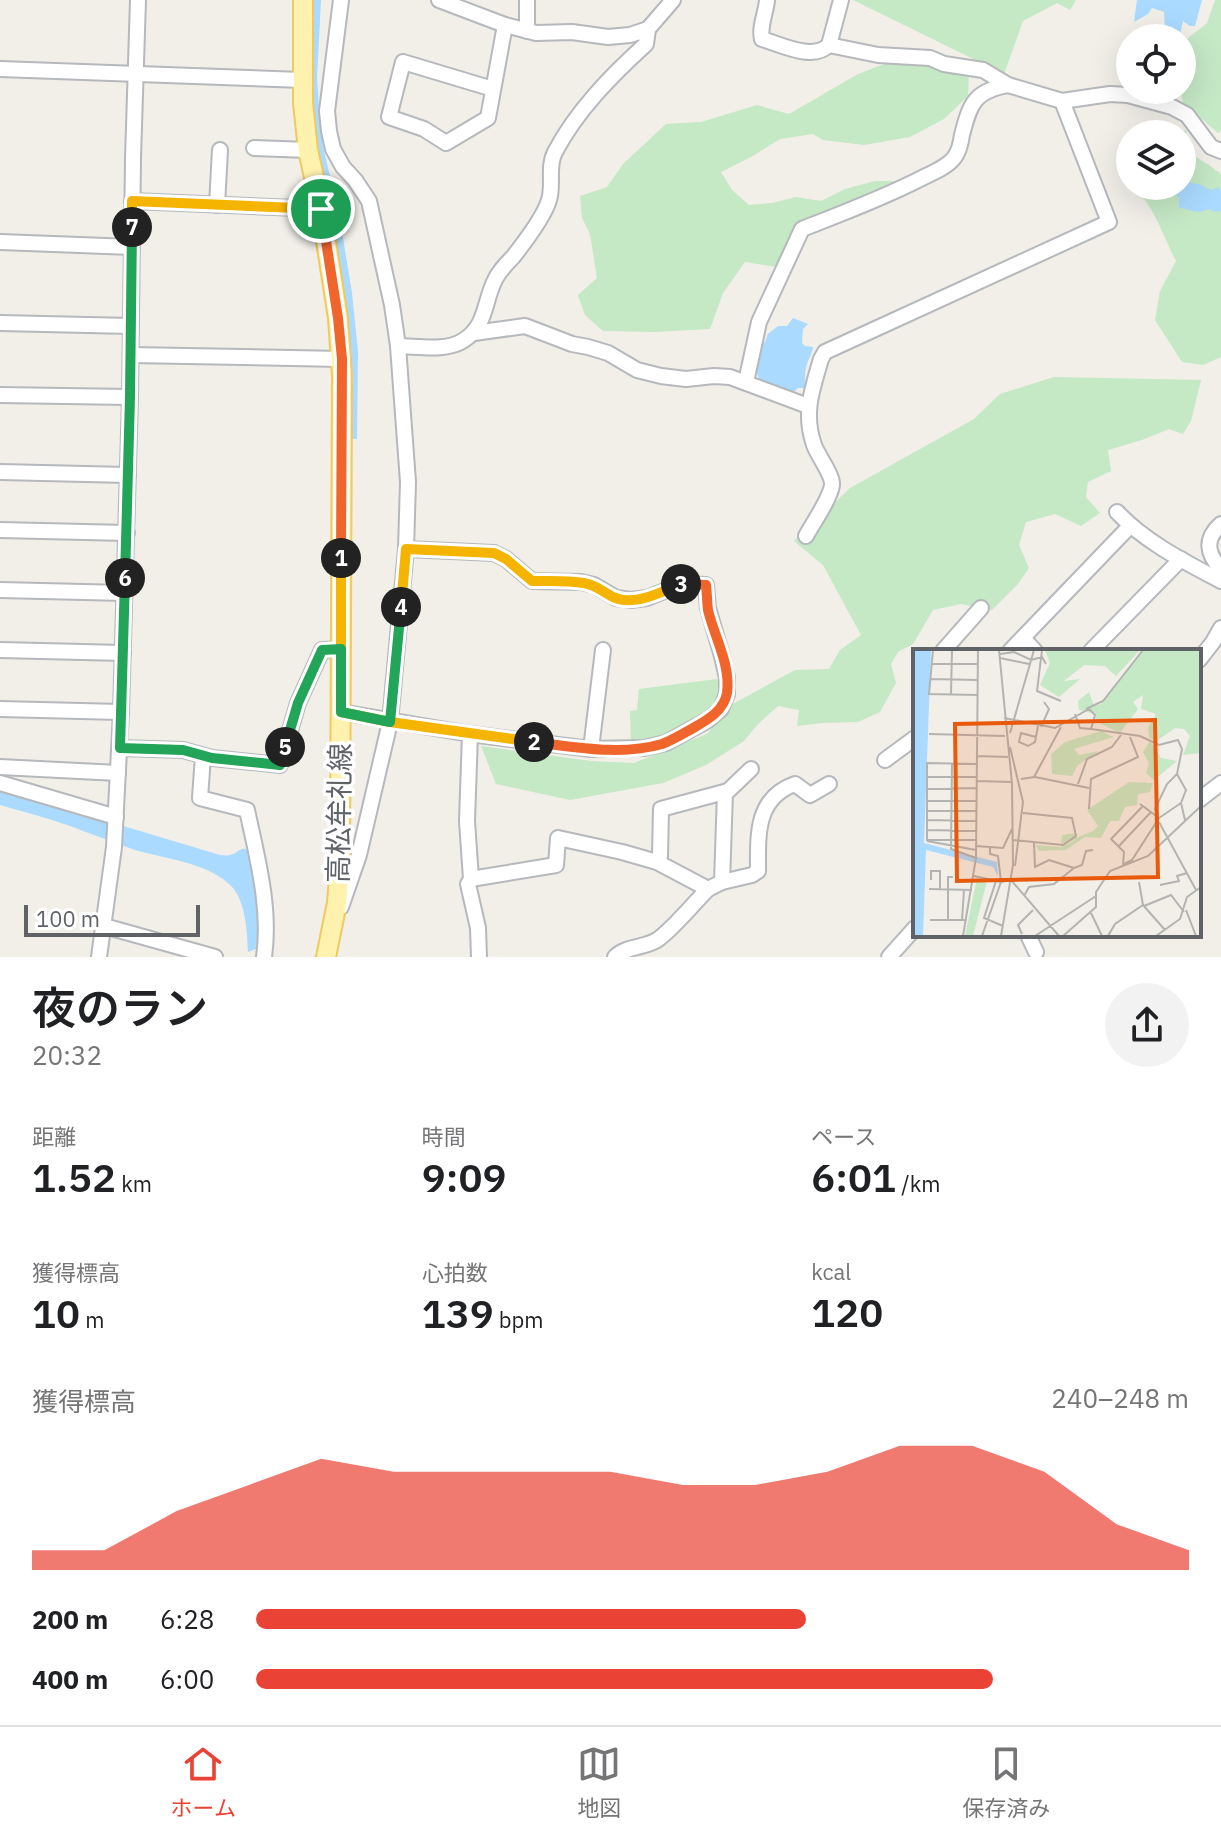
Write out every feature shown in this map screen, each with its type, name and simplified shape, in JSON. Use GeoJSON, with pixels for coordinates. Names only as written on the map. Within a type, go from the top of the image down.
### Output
{"type":"FeatureCollection","features":[{"type":"Feature","properties":{"kind":"main road","name":"高松牟礼線"},"geometry":{"type":"LineString","coordinates":[[303,0],[302,80],[308,150],[321,209],[342,359],[340,864],[328,956]]}},
{"type":"Feature","properties":{"kind":"street"},"geometry":{"type":"LineString","coordinates":[[99,957],[114,847],[120,748],[138,0]]}},
{"type":"Feature","properties":{"kind":"street"},"geometry":{"type":"LineString","coordinates":[[334,922],[359,855],[390,722],[406,549],[408,482],[398,346],[369,201],[343,167],[333,149],[329,131],[327,111],[341,0]]}},
{"type":"Feature","properties":{"kind":"street"},"geometry":{"type":"LineString","coordinates":[[439,0],[505,25],[536,33],[572,32],[608,37],[648,29],[673,0]]}},
{"type":"Feature","properties":{"kind":"street"},"geometry":{"type":"LineString","coordinates":[[527,0],[527,31]]}},
{"type":"Feature","properties":{"kind":"street"},"geometry":{"type":"LineString","coordinates":[[767,0],[760,32],[762,39],[810,53],[823,52],[829,45],[841,0]]}},
{"type":"Feature","properties":{"kind":"street"},"geometry":{"type":"LineString","coordinates":[[493,89],[403,62],[389,117],[424,129],[446,143],[488,118],[505,25]]}},
{"type":"Feature","properties":{"kind":"street"},"geometry":{"type":"LineString","coordinates":[[398,346],[441,347],[461,343],[474,333],[485,313],[494,281],[550,198],[550,164],[554,153],[593,98],[646,44],[648,29]]}},
{"type":"Feature","properties":{"kind":"street"},"geometry":{"type":"LineString","coordinates":[[829,45],[878,55],[930,58],[944,64],[983,70],[1008,85],[1062,101],[1110,94],[1128,95],[1172,107],[1187,115],[1211,147],[1221,151]]}},
{"type":"Feature","properties":{"kind":"street"},"geometry":{"type":"LineString","coordinates":[[0,69],[302,80]]}},
{"type":"Feature","properties":{"kind":"street"},"geometry":{"type":"LineString","coordinates":[[746,382],[759,322],[802,229],[886,197],[936,171],[953,159],[969,107],[977,97],[1008,85]]}},
{"type":"Feature","properties":{"kind":"street"},"geometry":{"type":"LineString","coordinates":[[806,536],[831,490],[832,480],[813,442],[808,406],[825,352],[1109,222],[1062,101]]}},
{"type":"Feature","properties":{"kind":"street"},"geometry":{"type":"LineString","coordinates":[[254,148],[308,150]]}},
{"type":"Feature","properties":{"kind":"street"},"geometry":{"type":"LineString","coordinates":[[217,205],[220,150]]}},
{"type":"Feature","properties":{"kind":"street"},"geometry":{"type":"LineString","coordinates":[[132,201],[321,209]]}},
{"type":"Feature","properties":{"kind":"street"},"geometry":{"type":"LineString","coordinates":[[0,242],[132,247]]}},
{"type":"Feature","properties":{"kind":"street"},"geometry":{"type":"LineString","coordinates":[[0,323],[131,326]]}},
{"type":"Feature","properties":{"kind":"street"},"geometry":{"type":"LineString","coordinates":[[474,333],[525,326],[572,344],[608,353],[637,370],[686,379],[730,377],[808,406]]}},
{"type":"Feature","properties":{"kind":"street"},"geometry":{"type":"LineString","coordinates":[[131,355],[342,359]]}},
{"type":"Feature","properties":{"kind":"street"},"geometry":{"type":"LineString","coordinates":[[0,395],[130,397]]}},
{"type":"Feature","properties":{"kind":"street"},"geometry":{"type":"LineString","coordinates":[[0,472],[128,475]]}},
{"type":"Feature","properties":{"kind":"street"},"geometry":{"type":"LineString","coordinates":[[1117,512],[1130,526],[1221,581]]}},
{"type":"Feature","properties":{"kind":"street"},"geometry":{"type":"LineString","coordinates":[[1221,524],[1210,538],[1209,551],[1212,560],[1221,569]]}},
{"type":"Feature","properties":{"kind":"street"},"geometry":{"type":"LineString","coordinates":[[1012,649],[1130,526]]}},
{"type":"Feature","properties":{"kind":"street"},"geometry":{"type":"LineString","coordinates":[[0,530],[127,533]]}},
{"type":"Feature","properties":{"kind":"street"},"geometry":{"type":"LineString","coordinates":[[341,712],[470,734],[591,749],[644,748],[666,743],[708,720],[721,709],[727,694],[727,678],[708,608],[706,585],[682,584],[647,598],[631,600],[616,598],[594,585],[581,582],[532,581],[494,553],[406,549]]}},
{"type":"Feature","properties":{"kind":"street"},"geometry":{"type":"LineString","coordinates":[[1093,649],[1181,559]]}},
{"type":"Feature","properties":{"kind":"street"},"geometry":{"type":"LineString","coordinates":[[0,590],[125,593]]}},
{"type":"Feature","properties":{"kind":"street"},"geometry":{"type":"LineString","coordinates":[[945,649],[981,608]]}},
{"type":"Feature","properties":{"kind":"street"},"geometry":{"type":"LineString","coordinates":[[1201,657],[1221,628]]}},
{"type":"Feature","properties":{"kind":"street"},"geometry":{"type":"LineString","coordinates":[[1023,638],[1033,649]]}},
{"type":"Feature","properties":{"kind":"street"},"geometry":{"type":"LineString","coordinates":[[120,748],[183,750],[212,758],[280,765],[298,703],[322,650],[341,649]]}},
{"type":"Feature","properties":{"kind":"street"},"geometry":{"type":"LineString","coordinates":[[0,650],[123,653]]}},
{"type":"Feature","properties":{"kind":"street"},"geometry":{"type":"LineString","coordinates":[[591,749],[603,650]]}},
{"type":"Feature","properties":{"kind":"street"},"geometry":{"type":"LineString","coordinates":[[0,709],[121,712]]}},
{"type":"Feature","properties":{"kind":"street"},"geometry":{"type":"LineString","coordinates":[[470,734],[467,821],[471,879],[468,884],[478,928],[479,957]]}},
{"type":"Feature","properties":{"kind":"street"},"geometry":{"type":"LineString","coordinates":[[885,760],[913,739]]}},
{"type":"Feature","properties":{"kind":"street"},"geometry":{"type":"LineString","coordinates":[[203,756],[200,798],[247,810],[266,920],[264,957]]}},
{"type":"Feature","properties":{"kind":"street"},"geometry":{"type":"LineString","coordinates":[[0,767],[118,773]]}},
{"type":"Feature","properties":{"kind":"street"},"geometry":{"type":"LineString","coordinates":[[657,862],[660,856],[661,809],[725,792],[751,769]]}},
{"type":"Feature","properties":{"kind":"street"},"geometry":{"type":"LineString","coordinates":[[0,783],[116,820]]}},
{"type":"Feature","properties":{"kind":"street"},"geometry":{"type":"LineString","coordinates":[[1201,798],[1221,783]]}},
{"type":"Feature","properties":{"kind":"street"},"geometry":{"type":"LineString","coordinates":[[615,957],[620,952],[658,939],[708,889],[758,871],[758,832],[762,815],[771,799],[783,788],[795,784],[810,795],[829,784]]}},
{"type":"Feature","properties":{"kind":"street"},"geometry":{"type":"LineString","coordinates":[[722,882],[725,792]]}},
{"type":"Feature","properties":{"kind":"street"},"geometry":{"type":"LineString","coordinates":[[471,879],[556,865],[558,838],[657,862],[708,889]]}},
{"type":"Feature","properties":{"kind":"street"},"geometry":{"type":"LineString","coordinates":[[104,926],[215,957]]}},
{"type":"Feature","properties":{"kind":"street"},"geometry":{"type":"LineString","coordinates":[[889,957],[913,930]]}},
{"type":"Feature","properties":{"kind":"street"},"geometry":{"type":"LineString","coordinates":[[1029,937],[1036,952]]}},
{"type":"Feature","properties":{"kind":"green space"},"geometry":{"type":"Polygon","coordinates":[[[853,0],[1076,0],[1070,10],[1057,3],[1023,21],[1004,74],[853,0]]]}},
{"type":"Feature","properties":{"kind":"green space"},"geometry":{"type":"Polygon","coordinates":[[[1215,0],[1221,0],[1221,130],[1218,133],[1184,104],[1196,104],[1196,32],[1207,23],[1215,0]]]}},
{"type":"Feature","properties":{"kind":"green space"},"geometry":{"type":"Polygon","coordinates":[[[887,63],[927,65],[969,73],[968,96],[944,119],[910,137],[864,145],[823,140],[813,134],[780,139],[721,172],[732,190],[749,205],[796,197],[821,201],[845,189],[875,181],[901,181],[795,227],[777,267],[745,262],[723,293],[710,329],[603,331],[585,315],[578,295],[597,278],[590,234],[582,218],[580,196],[607,187],[623,164],[666,124],[701,122],[757,105],[789,114],[858,74],[887,63]]]}},
{"type":"Feature","properties":{"kind":"green space"},"geometry":{"type":"Polygon","coordinates":[[[1196,157],[1221,174],[1221,357],[1203,365],[1182,362],[1155,320],[1160,291],[1176,261],[1145,200],[1196,200],[1196,157]]]}},
{"type":"Feature","properties":{"kind":"green space"},"geometry":{"type":"Polygon","coordinates":[[[1054,377],[1201,380],[1191,421],[1183,434],[1169,429],[1108,450],[1111,471],[1088,482],[1086,497],[1100,513],[1081,526],[1055,514],[1026,522],[1019,545],[1029,568],[992,610],[961,604],[933,610],[913,644],[898,652],[891,664],[896,683],[880,712],[858,722],[797,726],[799,710],[778,706],[744,741],[706,765],[663,783],[570,800],[496,784],[481,746],[591,761],[634,763],[707,734],[731,705],[795,670],[829,669],[840,650],[861,635],[823,565],[794,541],[850,488],[974,419],[1000,394],[1054,377]]]}},
{"type":"Feature","properties":{"kind":"green space"},"geometry":{"type":"Polygon","coordinates":[[[725,678],[721,709],[666,743],[631,746],[630,711],[637,710],[639,689],[725,678]]]}},
{"type":"Feature","properties":{"kind":"water"},"geometry":{"type":"Polygon","coordinates":[[[310,0],[321,0],[317,78],[320,123],[352,293],[358,352],[357,439],[349,439],[308,95],[310,0]]]}},
{"type":"Feature","properties":{"kind":"water"},"geometry":{"type":"Polygon","coordinates":[[[1137,0],[1202,0],[1196,24],[1183,21],[1182,24],[1165,24],[1164,12],[1152,8],[1134,22],[1137,0]]]}},
{"type":"Feature","properties":{"kind":"water"},"geometry":{"type":"Polygon","coordinates":[[[1196,184],[1211,190],[1218,187],[1221,191],[1221,211],[1209,209],[1197,212],[1179,208],[1179,200],[1196,200],[1196,184]]]}},
{"type":"Feature","properties":{"kind":"water"},"geometry":{"type":"Polygon","coordinates":[[[793,318],[808,324],[803,329],[802,343],[813,347],[806,367],[804,388],[798,388],[793,393],[765,383],[757,374],[756,367],[760,345],[768,334],[778,326],[787,326],[793,318]]]}},
{"type":"Feature","properties":{"kind":"water"},"geometry":{"type":"Polygon","coordinates":[[[0,789],[220,855],[242,849],[251,852],[262,916],[258,948],[248,952],[246,924],[239,897],[219,876],[184,862],[135,850],[63,823],[0,805],[0,789]]]}},
{"type":"Feature","properties":{"kind":"route"},"geometry":{"type":"LineString","coordinates":[[321,209],[132,201],[120,748],[183,750],[212,758],[280,765],[298,703],[322,650],[341,649],[341,712],[390,722],[406,549],[494,553],[532,581],[581,582],[594,585],[616,598],[631,600],[647,598],[682,584],[706,585],[708,608],[727,678],[727,694],[721,709],[708,720],[666,743],[644,748],[605,750],[470,734],[390,722],[341,712],[342,376],[338,318],[321,209]]}}]}
